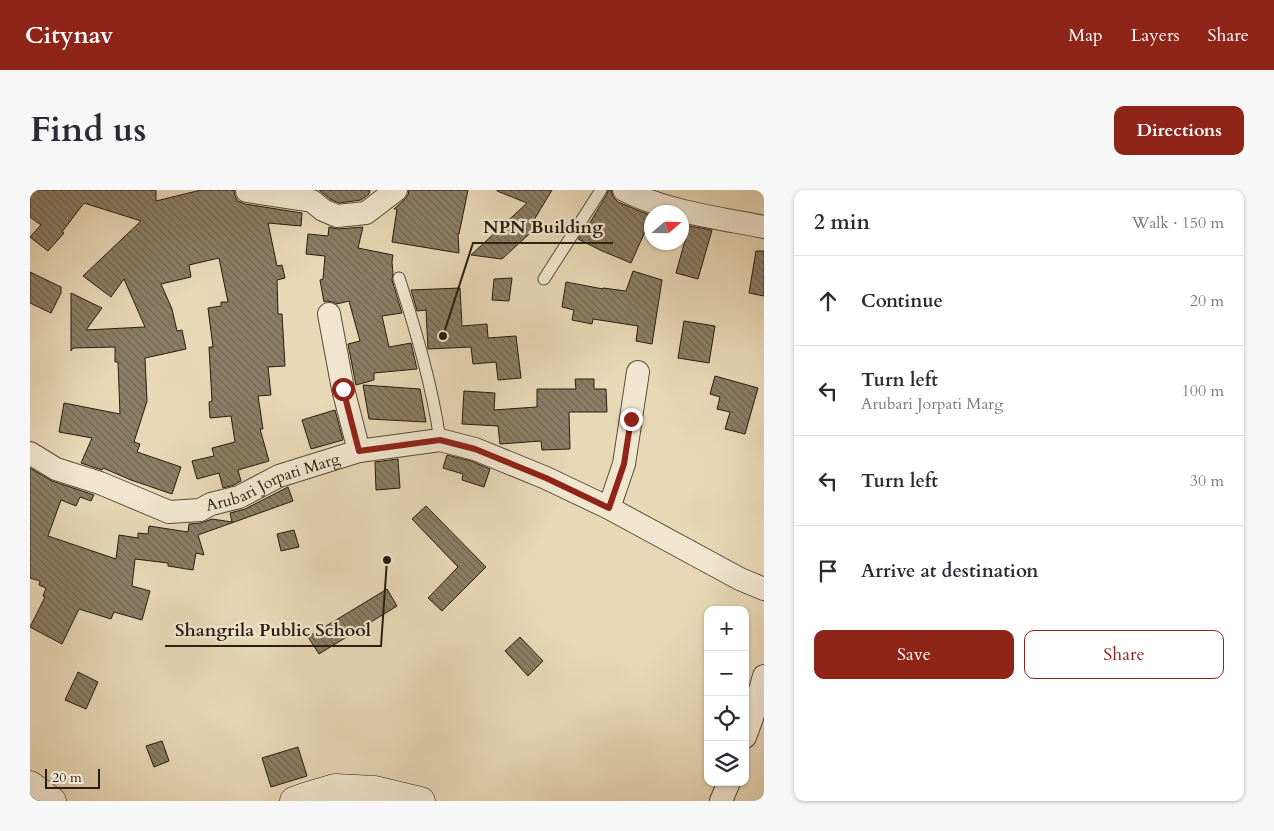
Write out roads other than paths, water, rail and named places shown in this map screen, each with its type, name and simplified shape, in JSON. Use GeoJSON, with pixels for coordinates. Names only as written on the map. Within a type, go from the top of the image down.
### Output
{"type":"FeatureCollection","features":[{"type":"Feature","properties":{"kind":"main road"},"geometry":{"type":"LineString","coordinates":[[30,785],[52,801]]}},
{"type":"Feature","properties":{"kind":"main road"},"geometry":{"type":"LineString","coordinates":[[294,801],[335,788],[375,790],[422,801]]}},
{"type":"Feature","properties":{"kind":"street"},"geometry":{"type":"LineString","coordinates":[[247,191],[312,202],[323,210],[337,216],[366,213],[396,190]]}},
{"type":"Feature","properties":{"kind":"street"},"geometry":{"type":"LineString","coordinates":[[624,190],[672,208],[764,227]]}},
{"type":"Feature","properties":{"kind":"street"},"geometry":{"type":"LineString","coordinates":[[329,314],[343,389],[359,451]]}},
{"type":"Feature","properties":{"kind":"street"},"geometry":{"type":"LineString","coordinates":[[609,508],[624,464],[638,372]]}},
{"type":"Feature","properties":{"kind":"street","name":"Arubari Jorpati Marg"},"geometry":{"type":"LineString","coordinates":[[30,453],[56,469],[100,483],[169,512],[200,510],[211,504],[239,497],[279,476],[359,451],[440,440],[475,449],[546,478],[609,508],[740,579],[764,589]]}},
{"type":"Feature","properties":{"kind":"street"},"geometry":{"type":"LineString","coordinates":[[749,726],[764,676]]}},
{"type":"Feature","properties":{"kind":"street"},"geometry":{"type":"LineString","coordinates":[[721,801],[727,786]]}},
{"type":"Feature","properties":{"kind":"lane"},"geometry":{"type":"LineString","coordinates":[[544,279],[601,190]]}},
{"type":"Feature","properties":{"kind":"lane"},"geometry":{"type":"LineString","coordinates":[[399,278],[417,334],[437,417],[440,440]]}},
{"type":"Feature","properties":{"kind":"place","name":"NPN Building"},"geometry":{"type":"Point","coordinates":[443,336]}},
{"type":"Feature","properties":{"kind":"place","name":"Shangrila Public School"},"geometry":{"type":"Point","coordinates":[387,560]}}]}
